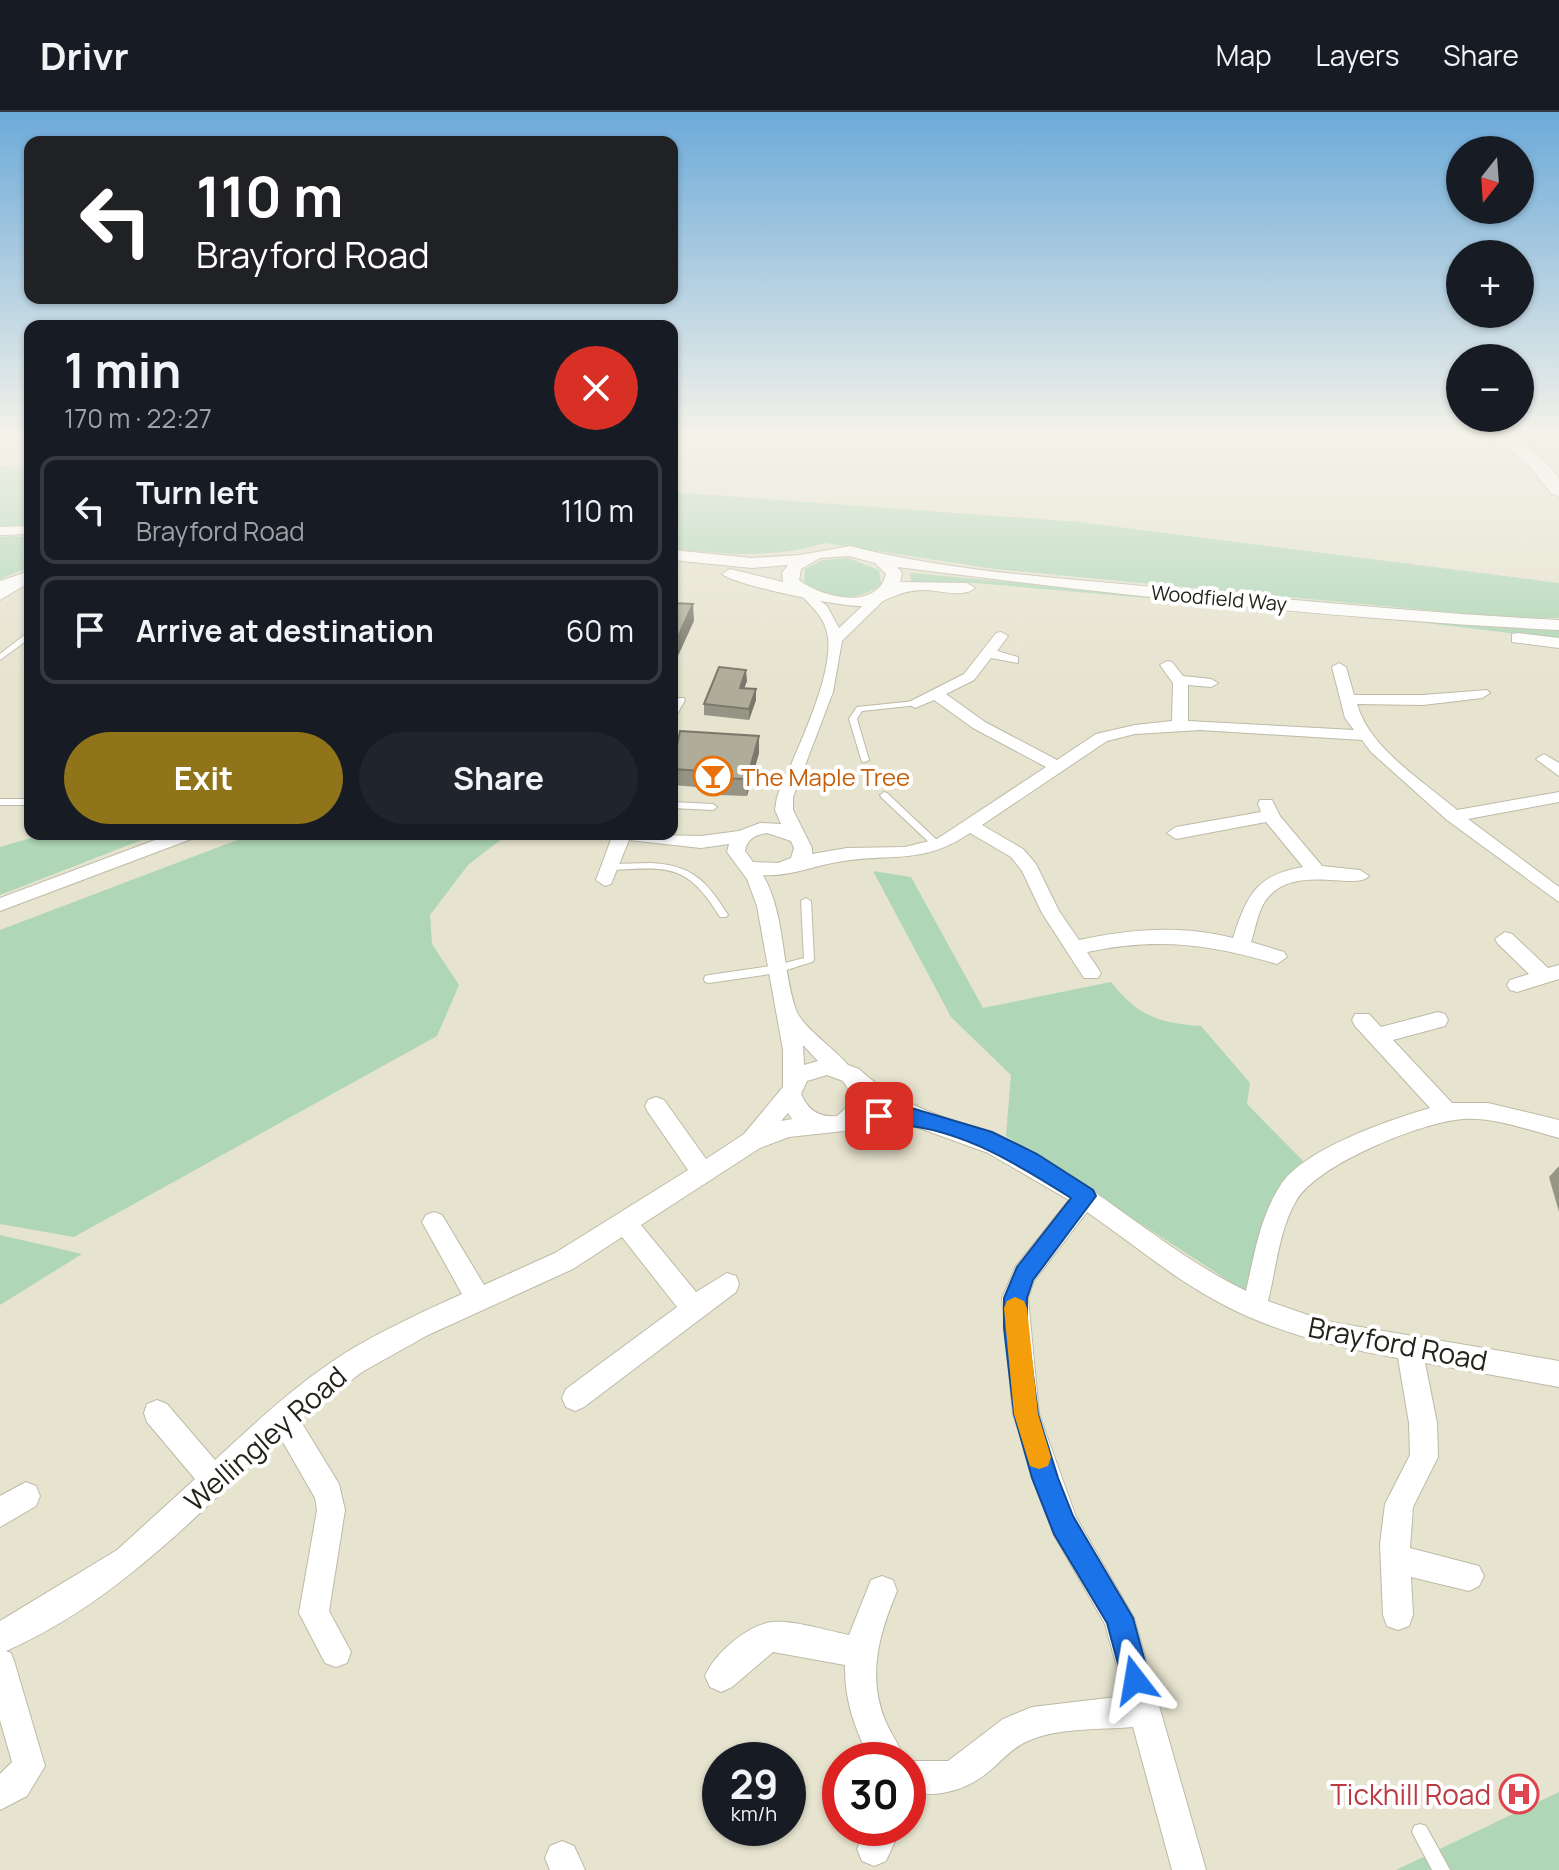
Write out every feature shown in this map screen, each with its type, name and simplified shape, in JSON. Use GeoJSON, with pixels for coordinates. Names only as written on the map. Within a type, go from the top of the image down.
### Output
{"type":"FeatureCollection","features":[{"type":"Feature","properties":{"kind":"street","name":"Woodfield Way"},"geometry":{"type":"LineString","coordinates":[[800,560],[840,551],[881,560],[1063,583],[1460,620],[1559,625]]}},
{"type":"Feature","properties":{"kind":"street"},"geometry":{"type":"LineString","coordinates":[[678,556],[752,563],[800,560]]}},
{"type":"Feature","properties":{"kind":"street"},"geometry":{"type":"LineString","coordinates":[[800,560],[790,573],[791,582],[828,617],[836,639]]}},
{"type":"Feature","properties":{"kind":"street"},"geometry":{"type":"LineString","coordinates":[[768,901],[803,855],[784,810],[785,797],[817,715],[836,639],[886,592],[894,573],[881,560]]}},
{"type":"Feature","properties":{"kind":"street"},"geometry":{"type":"LineString","coordinates":[[678,568],[723,572],[803,593]]}},
{"type":"Feature","properties":{"kind":"street"},"geometry":{"type":"LineString","coordinates":[[0,586],[24,579]]}},
{"type":"Feature","properties":{"kind":"street"},"geometry":{"type":"LineString","coordinates":[[0,596],[24,580]]}},
{"type":"Feature","properties":{"kind":"street","name":"Woodfield Way"},"geometry":{"type":"LineString","coordinates":[[803,593],[852,602],[925,585],[978,588],[1559,643]]}},
{"type":"Feature","properties":{"kind":"street"},"geometry":{"type":"LineString","coordinates":[[915,703],[969,677],[1001,636]]}},
{"type":"Feature","properties":{"kind":"street"},"geometry":{"type":"LineString","coordinates":[[988,653],[1013,660]]}},
{"type":"Feature","properties":{"kind":"street"},"geometry":{"type":"LineString","coordinates":[[1167,665],[1177,680],[1180,723]]}},
{"type":"Feature","properties":{"kind":"street"},"geometry":{"type":"LineString","coordinates":[[1339,667],[1353,718],[1377,749],[1453,816],[1559,896]]}},
{"type":"Feature","properties":{"kind":"street"},"geometry":{"type":"LineString","coordinates":[[1177,680],[1211,683]]}},
{"type":"Feature","properties":{"kind":"street"},"geometry":{"type":"LineString","coordinates":[[1347,699],[1423,700],[1482,693]]}},
{"type":"Feature","properties":{"kind":"street"},"geometry":{"type":"LineString","coordinates":[[937,695],[979,725],[1057,766]]}},
{"type":"Feature","properties":{"kind":"street"},"geometry":{"type":"LineString","coordinates":[[701,842],[769,872],[847,854],[905,853],[937,845],[971,826],[1102,737],[1142,727],[1180,723],[1303,735],[1366,735]]}},
{"type":"Feature","properties":{"kind":"street"},"geometry":{"type":"LineString","coordinates":[[1544,759],[1559,771]]}},
{"type":"Feature","properties":{"kind":"street"},"geometry":{"type":"LineString","coordinates":[[785,797],[736,846],[743,862],[762,885],[768,901],[793,1050],[791,1090],[793,1108],[802,1118],[835,1124],[862,1105],[863,1094],[847,1074],[809,1070],[791,1090]]}},
{"type":"Feature","properties":{"kind":"street"},"geometry":{"type":"LineString","coordinates":[[1453,816],[1559,797]]}},
{"type":"Feature","properties":{"kind":"street"},"geometry":{"type":"LineString","coordinates":[[1176,833],[1268,810],[1316,871]]}},
{"type":"Feature","properties":{"kind":"street"},"geometry":{"type":"LineString","coordinates":[[971,826],[1017,853],[1030,868],[1051,913],[1091,973]]}},
{"type":"Feature","properties":{"kind":"street"},"geometry":{"type":"LineString","coordinates":[[678,839],[701,842],[773,827],[847,854]]}},
{"type":"Feature","properties":{"kind":"street"},"geometry":{"type":"LineString","coordinates":[[0,905],[172,840]]}},
{"type":"Feature","properties":{"kind":"street"},"geometry":{"type":"LineString","coordinates":[[609,874],[622,840]]}},
{"type":"Feature","properties":{"kind":"street"},"geometry":{"type":"LineString","coordinates":[[1240,945],[1254,904],[1273,882],[1316,871],[1360,876]]}},
{"type":"Feature","properties":{"kind":"street"},"geometry":{"type":"LineString","coordinates":[[1076,948],[1154,933],[1240,945],[1277,957]]}},
{"type":"Feature","properties":{"kind":"street"},"geometry":{"type":"LineString","coordinates":[[1505,939],[1552,974]]}},
{"type":"Feature","properties":{"kind":"street"},"geometry":{"type":"LineString","coordinates":[[1517,985],[1552,974]]}},
{"type":"Feature","properties":{"kind":"street","name":"Brayford Road"},"geometry":{"type":"LineString","coordinates":[[788,1017],[847,1074],[908,1115],[984,1138],[1029,1160],[1220,1290],[1254,1306],[1325,1333],[1559,1374]]}},
{"type":"Feature","properties":{"kind":"street"},"geometry":{"type":"LineString","coordinates":[[1438,1020],[1369,1028],[1448,1113]]}},
{"type":"Feature","properties":{"kind":"street","name":"Wellingley Road"},"geometry":{"type":"LineString","coordinates":[[752,1141],[791,1090]]}},
{"type":"Feature","properties":{"kind":"street"},"geometry":{"type":"LineString","coordinates":[[656,1106],[703,1173]]}},
{"type":"Feature","properties":{"kind":"street"},"geometry":{"type":"LineString","coordinates":[[1254,1306],[1288,1191],[1301,1175],[1324,1159],[1463,1110],[1492,1113],[1559,1129]]}},
{"type":"Feature","properties":{"kind":"street","name":"Brayford Road"},"geometry":{"type":"LineString","coordinates":[[835,1124],[908,1115]]}},
{"type":"Feature","properties":{"kind":"street","name":"Wellingley Road"},"geometry":{"type":"LineString","coordinates":[[0,1638],[127,1560],[283,1416],[353,1363],[419,1326],[564,1261],[752,1141],[788,1128],[835,1124]]}},
{"type":"Feature","properties":{"kind":"street"},"geometry":{"type":"LineString","coordinates":[[1086,1196],[1025,1274],[1015,1298],[1026,1414],[1045,1478],[1064,1525],[1119,1618],[1189,1870]]}},
{"type":"Feature","properties":{"kind":"street"},"geometry":{"type":"LineString","coordinates":[[434,1222],[479,1300]]}},
{"type":"Feature","properties":{"kind":"street"},"geometry":{"type":"LineString","coordinates":[[625,1223],[694,1309]]}},
{"type":"Feature","properties":{"kind":"street"},"geometry":{"type":"LineString","coordinates":[[575,1398],[727,1284]]}},
{"type":"Feature","properties":{"kind":"street"},"geometry":{"type":"LineString","coordinates":[[1398,1615],[1396,1559],[1399,1504],[1424,1457],[1423,1423],[1409,1346]]}},
{"type":"Feature","properties":{"kind":"street"},"geometry":{"type":"LineString","coordinates":[[157,1413],[214,1480]]}},
{"type":"Feature","properties":{"kind":"street"},"geometry":{"type":"LineString","coordinates":[[283,1416],[329,1494],[331,1510],[314,1613],[336,1652]]}},
{"type":"Feature","properties":{"kind":"street"},"geometry":{"type":"LineString","coordinates":[[0,1513],[26,1496]]}},
{"type":"Feature","properties":{"kind":"street"},"geometry":{"type":"LineString","coordinates":[[1396,1559],[1469,1576]]}},
{"type":"Feature","properties":{"kind":"street"},"geometry":{"type":"LineString","coordinates":[[879,1742],[864,1714],[859,1688],[860,1652],[869,1614],[882,1591]]}},
{"type":"Feature","properties":{"kind":"street"},"geometry":{"type":"LineString","coordinates":[[721,1676],[756,1644],[773,1637],[860,1652]]}},
{"type":"Feature","properties":{"kind":"street"},"geometry":{"type":"LineString","coordinates":[[0,1664],[29,1766],[15,1784],[0,1793]]}},
{"type":"Feature","properties":{"kind":"street"},"geometry":{"type":"LineString","coordinates":[[926,1780],[956,1776],[975,1765],[1011,1730],[1035,1722],[1143,1710]]}},
{"type":"Feature","properties":{"kind":"lane"},"geometry":{"type":"LineString","coordinates":[[0,658],[24,640]]}},
{"type":"Feature","properties":{"kind":"lane"},"geometry":{"type":"LineString","coordinates":[[678,705],[681,700]]}},
{"type":"Feature","properties":{"kind":"lane"},"geometry":{"type":"LineString","coordinates":[[865,760],[853,719],[860,709],[915,703]]}},
{"type":"Feature","properties":{"kind":"lane"},"geometry":{"type":"LineString","coordinates":[[884,795],[937,845]]}},
{"type":"Feature","properties":{"kind":"lane"},"geometry":{"type":"LineString","coordinates":[[0,802],[24,802]]}},
{"type":"Feature","properties":{"kind":"lane"},"geometry":{"type":"LineString","coordinates":[[678,805],[713,807]]}},
{"type":"Feature","properties":{"kind":"lane"},"geometry":{"type":"LineString","coordinates":[[609,874],[679,868],[707,885],[723,915]]}},
{"type":"Feature","properties":{"kind":"lane"},"geometry":{"type":"LineString","coordinates":[[709,979],[777,969],[809,960],[806,901]]}},
{"type":"Feature","properties":{"kind":"lane"},"geometry":{"type":"LineString","coordinates":[[1420,1832],[1441,1870]]}},
{"type":"Feature","properties":{"kind":"green space"},"geometry":{"type":"Polygon","coordinates":[[[0,514],[24,514],[24,525],[0,527],[0,514]]]}},
{"type":"Feature","properties":{"kind":"green space"},"geometry":{"type":"Polygon","coordinates":[[[678,514],[971,514],[1079,522],[1559,583],[1559,618],[1509,618],[995,569],[825,543],[787,551],[730,554],[678,550],[678,514]]]}},
{"type":"Feature","properties":{"kind":"green space"},"geometry":{"type":"Polygon","coordinates":[[[0,537],[24,537],[24,569],[0,579],[0,537]]]}},
{"type":"Feature","properties":{"kind":"green space"},"geometry":{"type":"Polygon","coordinates":[[[848,558],[879,570],[881,584],[863,594],[842,597],[821,593],[804,581],[805,569],[822,560],[848,558]]]}},
{"type":"Feature","properties":{"kind":"green space"},"geometry":{"type":"Polygon","coordinates":[[[910,573],[1559,631],[1559,639],[1409,621],[974,583],[911,582],[910,573]]]}},
{"type":"Feature","properties":{"kind":"green space"},"geometry":{"type":"Polygon","coordinates":[[[24,840],[142,840],[0,895],[0,847],[24,840]]]}},
{"type":"Feature","properties":{"kind":"green space"},"geometry":{"type":"Polygon","coordinates":[[[237,840],[500,840],[468,865],[430,915],[432,944],[459,985],[437,1036],[74,1237],[0,1224],[0,930],[237,840]]]}},
{"type":"Feature","properties":{"kind":"green space"},"geometry":{"type":"Polygon","coordinates":[[[873,871],[911,877],[983,1008],[1111,982],[1130,1003],[1150,1016],[1173,1023],[1201,1026],[1250,1083],[1247,1104],[1306,1164],[1249,1294],[1006,1136],[1011,1075],[951,1017],[873,871]]]}},
{"type":"Feature","properties":{"kind":"green space"},"geometry":{"type":"Polygon","coordinates":[[[0,1235],[82,1254],[0,1305],[0,1235]]]}},
{"type":"Feature","properties":{"kind":"green space"},"geometry":{"type":"Polygon","coordinates":[[[1559,1792],[1559,1870],[1396,1870],[1559,1792]]]}},
{"type":"Feature","properties":{"kind":"building"},"geometry":{"type":"Polygon","coordinates":[[[678,603],[693,604],[678,637],[678,603]]]}},
{"type":"Feature","properties":{"kind":"building"},"geometry":{"type":"Polygon","coordinates":[[[719,667],[746,670],[740,688],[756,689],[749,709],[704,704],[719,667]]]}},
{"type":"Feature","properties":{"kind":"building"},"geometry":{"type":"Polygon","coordinates":[[[680,731],[759,736],[747,779],[718,778],[720,772],[678,769],[680,731]]]}},
{"type":"Feature","properties":{"kind":"slow traffic"},"geometry":{"type":"LineString","coordinates":[[1015,1308],[1026,1414],[1039,1457]]}},
{"type":"Feature","properties":{"kind":"place","name":"The Maple Tree"},"geometry":{"type":"Point","coordinates":[713,776]}},
{"type":"Feature","properties":{"kind":"place","name":"Tickhill Road"},"geometry":{"type":"Point","coordinates":[1519,1794]}},
{"type":"Feature","properties":{"kind":"route"},"geometry":{"type":"LineString","coordinates":[[879,1116],[908,1115],[984,1138],[1029,1160],[1086,1196],[1025,1274],[1015,1298],[1016,1328],[1026,1414],[1045,1478],[1064,1525],[1119,1618],[1135,1680]]}}]}
